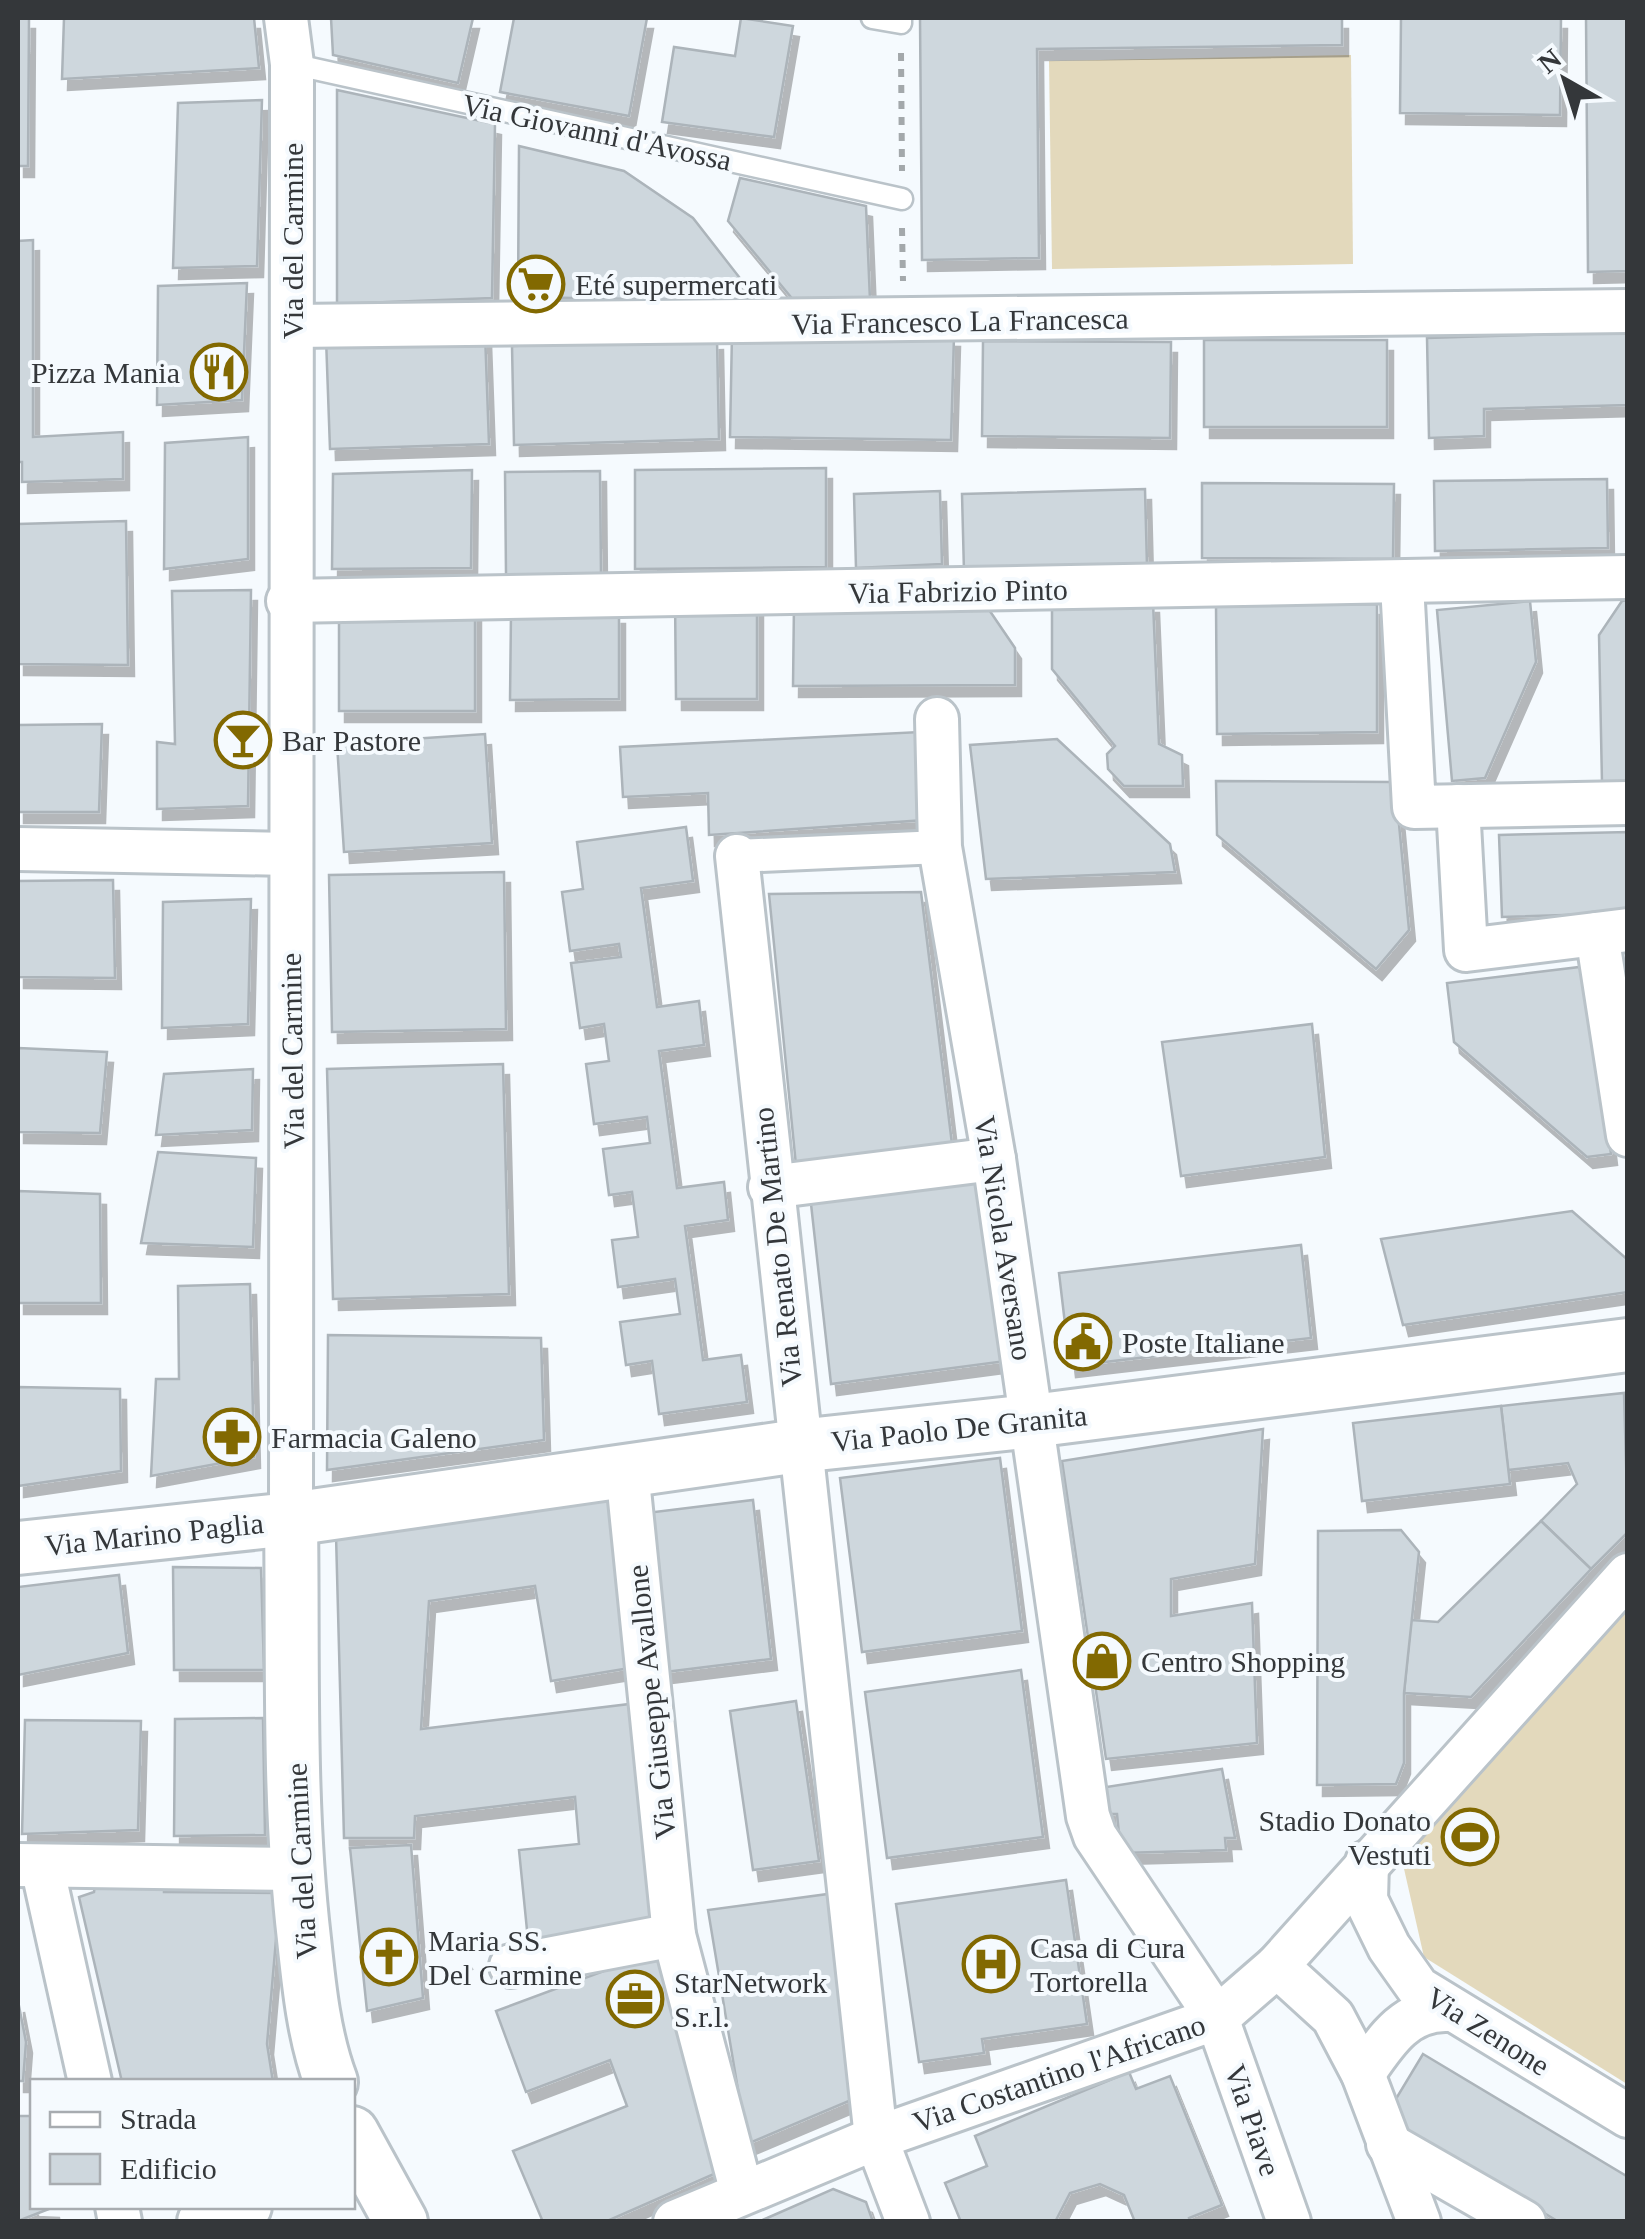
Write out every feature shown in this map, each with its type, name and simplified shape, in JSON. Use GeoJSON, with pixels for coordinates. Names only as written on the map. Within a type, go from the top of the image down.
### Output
{"type":"FeatureCollection","features":[{"type":"Feature","properties":{"kind":"street","name":"Via del Carmine"},"geometry":{"type":"LineString","coordinates":[[286,18],[292,64],[288,601],[296,1868],[313,2005],[330,2079]]}},
{"type":"Feature","properties":{"kind":"street","name":"Via Francesco La Francesca"},"geometry":{"type":"LineString","coordinates":[[293,326],[1628,311]]}},
{"type":"Feature","properties":{"kind":"street","name":"Via Fabrizio Pinto"},"geometry":{"type":"LineString","coordinates":[[288,601],[1628,578]]}},
{"type":"Feature","properties":{"kind":"street"},"geometry":{"type":"LineString","coordinates":[[1402,584],[1414,807],[1628,804]]}},
{"type":"Feature","properties":{"kind":"street","name":"Via Nicola Aversano"},"geometry":{"type":"LineString","coordinates":[[937,719],[940,847],[994,1159],[1088,1816],[1095,1836],[1217,2018]]}},
{"type":"Feature","properties":{"kind":"street"},"geometry":{"type":"LineString","coordinates":[[1458,806],[1466,950],[1612,932],[1628,1136]]}},
{"type":"Feature","properties":{"kind":"street","name":"Via Renato De Martino"},"geometry":{"type":"LineString","coordinates":[[908,2222],[876,2138],[737,856],[940,847]]}},
{"type":"Feature","properties":{"kind":"street"},"geometry":{"type":"LineString","coordinates":[[18,849],[290,854]]}},
{"type":"Feature","properties":{"kind":"street"},"geometry":{"type":"LineString","coordinates":[[770,1188],[994,1159]]}},
{"type":"Feature","properties":{"kind":"street","name":"Via Paolo De Granita"},"geometry":{"type":"LineString","coordinates":[[291,1519],[798,1446],[1032,1421],[1628,1344]]}},
{"type":"Feature","properties":{"kind":"street","name":"Via Giuseppe Avallone"},"geometry":{"type":"LineString","coordinates":[[628,1470],[674,1935],[742,2193]]}},
{"type":"Feature","properties":{"kind":"street","name":"Via Marino Paglia"},"geometry":{"type":"LineString","coordinates":[[18,1548],[291,1519]]}},
{"type":"Feature","properties":{"kind":"street","name":"Via Costantino l'Africano"},"geometry":{"type":"LineString","coordinates":[[674,2222],[876,2138],[1217,2018],[1278,1966],[1366,1862],[1628,1576]]}},
{"type":"Feature","properties":{"kind":"street","name":"Via Zenone"},"geometry":{"type":"LineString","coordinates":[[1366,1862],[1366,1900],[1408,1977],[1447,2010],[1628,2116]]}},
{"type":"Feature","properties":{"kind":"street"},"geometry":{"type":"LineString","coordinates":[[89,2079],[30,1866],[296,1868]]}},
{"type":"Feature","properties":{"kind":"street"},"geometry":{"type":"LineString","coordinates":[[514,1972],[674,1935]]}},
{"type":"Feature","properties":{"kind":"street"},"geometry":{"type":"LineString","coordinates":[[1278,1966],[1333,2018],[1363,2074],[1419,2222]]}},
{"type":"Feature","properties":{"kind":"street"},"geometry":{"type":"LineString","coordinates":[[1363,2074],[1385,2042],[1411,2018],[1430,2009],[1447,2010]]}},
{"type":"Feature","properties":{"kind":"street","name":"Via Piave"},"geometry":{"type":"LineString","coordinates":[[1217,2018],[1289,2222]]}},
{"type":"Feature","properties":{"kind":"street"},"geometry":{"type":"LineString","coordinates":[[1388,2144],[1524,2222]]}},
{"type":"Feature","properties":{"kind":"street"},"geometry":{"type":"LineString","coordinates":[[357,2154],[401,2222]]}},
{"type":"Feature","properties":{"kind":"street"},"geometry":{"type":"LineString","coordinates":[[204,2222],[238,2209]]}},
{"type":"Feature","properties":{"kind":"lane"},"geometry":{"type":"LineString","coordinates":[[872,18],[901,20]]}},
{"type":"Feature","properties":{"kind":"lane","name":"Via Giovanni d'Avossa"},"geometry":{"type":"LineString","coordinates":[[292,64],[902,199]]}},
{"type":"Feature","properties":{"kind":"shaded area"},"geometry":{"type":"Polygon","coordinates":[[[1351,55],[1353,264],[1052,269],[1049,61],[1351,55]]]}},
{"type":"Feature","properties":{"kind":"shaded area"},"geometry":{"type":"Polygon","coordinates":[[[1627,1603],[1627,2084],[1424,1957],[1402,1860],[1627,1603]]]}},
{"type":"Feature","properties":{"kind":"building"},"geometry":{"type":"Polygon","coordinates":[[[18,18],[29,18],[28,166],[18,166],[18,18]]]}},
{"type":"Feature","properties":{"kind":"building"},"geometry":{"type":"Polygon","coordinates":[[[64,18],[254,18],[259,68],[62,79],[64,18]]]}},
{"type":"Feature","properties":{"kind":"building"},"geometry":{"type":"Polygon","coordinates":[[[331,18],[473,18],[458,83],[333,55],[331,18]]]}},
{"type":"Feature","properties":{"kind":"building"},"geometry":{"type":"Polygon","coordinates":[[[514,18],[647,18],[629,116],[500,92],[514,18]]]}},
{"type":"Feature","properties":{"kind":"building"},"geometry":{"type":"Polygon","coordinates":[[[741,18],[793,26],[774,137],[662,122],[674,47],[735,56],[741,18]]]}},
{"type":"Feature","properties":{"kind":"building"},"geometry":{"type":"Polygon","coordinates":[[[920,18],[1342,18],[1342,45],[1037,49],[1039,258],[922,260],[920,18]]]}},
{"type":"Feature","properties":{"kind":"building"},"geometry":{"type":"Polygon","coordinates":[[[1401,18],[1561,18],[1560,115],[1400,113],[1401,18]]]}},
{"type":"Feature","properties":{"kind":"building"},"geometry":{"type":"Polygon","coordinates":[[[1586,18],[1628,18],[1628,271],[1588,272],[1586,18]]]}},
{"type":"Feature","properties":{"kind":"building"},"geometry":{"type":"Polygon","coordinates":[[[337,90],[495,124],[492,298],[337,304],[337,90]]]}},
{"type":"Feature","properties":{"kind":"building"},"geometry":{"type":"Polygon","coordinates":[[[262,100],[257,266],[173,268],[178,103],[262,100]]]}},
{"type":"Feature","properties":{"kind":"building"},"geometry":{"type":"Polygon","coordinates":[[[519,146],[624,171],[693,218],[743,282],[741,301],[518,297],[519,146]]]}},
{"type":"Feature","properties":{"kind":"building"},"geometry":{"type":"Polygon","coordinates":[[[740,178],[866,206],[870,300],[795,302],[728,221],[740,178]]]}},
{"type":"Feature","properties":{"kind":"building"},"geometry":{"type":"Polygon","coordinates":[[[33,240],[33,437],[123,432],[123,479],[22,482],[22,462],[18,462],[18,241],[33,240]]]}},
{"type":"Feature","properties":{"kind":"building"},"geometry":{"type":"Polygon","coordinates":[[[247,283],[242,400],[157,405],[158,286],[247,283]]]}},
{"type":"Feature","properties":{"kind":"building"},"geometry":{"type":"Polygon","coordinates":[[[1628,332],[1628,405],[1484,409],[1484,436],[1429,438],[1427,338],[1628,332]]]}},
{"type":"Feature","properties":{"kind":"building"},"geometry":{"type":"Polygon","coordinates":[[[485,333],[489,444],[330,449],[326,338],[485,333]]]}},
{"type":"Feature","properties":{"kind":"building"},"geometry":{"type":"Polygon","coordinates":[[[732,333],[954,336],[951,440],[730,437],[732,333]]]}},
{"type":"Feature","properties":{"kind":"building"},"geometry":{"type":"Polygon","coordinates":[[[717,339],[719,439],[514,445],[512,346],[717,339]]]}},
{"type":"Feature","properties":{"kind":"building"},"geometry":{"type":"Polygon","coordinates":[[[1204,340],[1387,340],[1387,427],[1204,427],[1204,340]]]}},
{"type":"Feature","properties":{"kind":"building"},"geometry":{"type":"Polygon","coordinates":[[[983,341],[1171,342],[1170,438],[982,436],[983,341]]]}},
{"type":"Feature","properties":{"kind":"building"},"geometry":{"type":"Polygon","coordinates":[[[248,437],[248,559],[164,569],[165,443],[248,437]]]}},
{"type":"Feature","properties":{"kind":"building"},"geometry":{"type":"Polygon","coordinates":[[[826,468],[826,567],[635,569],[635,470],[826,468]]]}},
{"type":"Feature","properties":{"kind":"building"},"geometry":{"type":"Polygon","coordinates":[[[472,470],[471,568],[332,569],[333,474],[472,470]]]}},
{"type":"Feature","properties":{"kind":"building"},"geometry":{"type":"Polygon","coordinates":[[[600,471],[601,574],[506,575],[505,472],[600,471]]]}},
{"type":"Feature","properties":{"kind":"building"},"geometry":{"type":"Polygon","coordinates":[[[1607,479],[1608,548],[1435,551],[1434,481],[1607,479]]]}},
{"type":"Feature","properties":{"kind":"building"},"geometry":{"type":"Polygon","coordinates":[[[1202,483],[1394,484],[1393,559],[1202,558],[1202,483]]]}},
{"type":"Feature","properties":{"kind":"building"},"geometry":{"type":"Polygon","coordinates":[[[1145,489],[1147,566],[964,572],[962,494],[1145,489]]]}},
{"type":"Feature","properties":{"kind":"building"},"geometry":{"type":"Polygon","coordinates":[[[940,491],[942,564],[856,568],[854,494],[940,491]]]}},
{"type":"Feature","properties":{"kind":"building"},"geometry":{"type":"Polygon","coordinates":[[[126,521],[128,665],[18,664],[18,524],[126,521]]]}},
{"type":"Feature","properties":{"kind":"building"},"geometry":{"type":"Polygon","coordinates":[[[251,590],[248,806],[157,809],[157,742],[175,744],[172,591],[251,590]]]}},
{"type":"Feature","properties":{"kind":"building"},"geometry":{"type":"Polygon","coordinates":[[[757,595],[757,699],[676,699],[675,596],[757,595]]]}},
{"type":"Feature","properties":{"kind":"building"},"geometry":{"type":"Polygon","coordinates":[[[981,598],[1015,648],[1015,685],[793,686],[794,604],[981,598]]]}},
{"type":"Feature","properties":{"kind":"building"},"geometry":{"type":"Polygon","coordinates":[[[1628,600],[1628,783],[1602,783],[1599,635],[1622,601],[1628,600]]]}},
{"type":"Feature","properties":{"kind":"building"},"geometry":{"type":"Polygon","coordinates":[[[1530,601],[1536,662],[1485,778],[1452,781],[1437,610],[1530,601]]]}},
{"type":"Feature","properties":{"kind":"building"},"geometry":{"type":"Polygon","coordinates":[[[1052,602],[1153,602],[1159,744],[1182,755],[1183,786],[1124,786],[1108,769],[1107,754],[1115,746],[1052,669],[1052,602]]]}},
{"type":"Feature","properties":{"kind":"building"},"geometry":{"type":"Polygon","coordinates":[[[1377,604],[1377,732],[1217,734],[1216,605],[1377,604]]]}},
{"type":"Feature","properties":{"kind":"building"},"geometry":{"type":"Polygon","coordinates":[[[339,610],[475,610],[475,711],[339,711],[339,610]]]}},
{"type":"Feature","properties":{"kind":"building"},"geometry":{"type":"Polygon","coordinates":[[[511,613],[619,613],[619,699],[510,700],[511,613]]]}},
{"type":"Feature","properties":{"kind":"building"},"geometry":{"type":"Polygon","coordinates":[[[102,724],[99,812],[18,812],[18,725],[102,724]]]}},
{"type":"Feature","properties":{"kind":"building"},"geometry":{"type":"Polygon","coordinates":[[[920,732],[925,820],[709,835],[708,793],[623,797],[620,747],[920,732]]]}},
{"type":"Feature","properties":{"kind":"building"},"geometry":{"type":"Polygon","coordinates":[[[485,734],[492,843],[344,852],[337,744],[485,734]]]}},
{"type":"Feature","properties":{"kind":"building"},"geometry":{"type":"Polygon","coordinates":[[[1057,739],[1170,844],[1175,872],[986,879],[970,745],[1057,739]]]}},
{"type":"Feature","properties":{"kind":"building"},"geometry":{"type":"Polygon","coordinates":[[[1216,781],[1395,782],[1409,930],[1376,969],[1217,835],[1216,781]]]}},
{"type":"Feature","properties":{"kind":"building"},"geometry":{"type":"Polygon","coordinates":[[[686,827],[693,881],[641,888],[657,1007],[699,1001],[704,1045],[659,1051],[677,1188],[724,1182],[728,1220],[685,1226],[703,1360],[741,1355],[747,1402],[659,1414],[652,1361],[626,1365],[620,1322],[680,1314],[675,1279],[618,1287],[612,1240],[638,1237],[632,1192],[609,1195],[603,1149],[650,1143],[647,1117],[594,1124],[586,1064],[609,1061],[604,1024],[580,1028],[571,963],[621,957],[619,944],[570,951],[562,892],[583,889],[577,842],[686,827]]]}},
{"type":"Feature","properties":{"kind":"building"},"geometry":{"type":"Polygon","coordinates":[[[1628,832],[1628,913],[1502,917],[1499,835],[1628,832]]]}},
{"type":"Feature","properties":{"kind":"building"},"geometry":{"type":"Polygon","coordinates":[[[504,872],[506,1029],[332,1032],[329,875],[504,872]]]}},
{"type":"Feature","properties":{"kind":"building"},"geometry":{"type":"Polygon","coordinates":[[[113,880],[115,978],[18,977],[18,881],[113,880]]]}},
{"type":"Feature","properties":{"kind":"building"},"geometry":{"type":"Polygon","coordinates":[[[921,892],[952,1144],[796,1165],[769,894],[921,892]]]}},
{"type":"Feature","properties":{"kind":"building"},"geometry":{"type":"Polygon","coordinates":[[[251,899],[248,1024],[162,1028],[163,902],[251,899]]]}},
{"type":"Feature","properties":{"kind":"building"},"geometry":{"type":"Polygon","coordinates":[[[1588,966],[1611,1154],[1587,1157],[1454,1042],[1447,983],[1588,966]]]}},
{"type":"Feature","properties":{"kind":"building"},"geometry":{"type":"Polygon","coordinates":[[[1312,1024],[1325,1157],[1181,1176],[1162,1042],[1312,1024]]]}},
{"type":"Feature","properties":{"kind":"building"},"geometry":{"type":"Polygon","coordinates":[[[18,1048],[107,1052],[100,1133],[18,1132],[18,1048]]]}},
{"type":"Feature","properties":{"kind":"building"},"geometry":{"type":"Polygon","coordinates":[[[503,1064],[509,1294],[333,1299],[327,1069],[503,1064]]]}},
{"type":"Feature","properties":{"kind":"building"},"geometry":{"type":"Polygon","coordinates":[[[253,1069],[252,1130],[156,1135],[164,1074],[253,1069]]]}},
{"type":"Feature","properties":{"kind":"building"},"geometry":{"type":"Polygon","coordinates":[[[158,1152],[256,1158],[253,1247],[141,1243],[158,1152]]]}},
{"type":"Feature","properties":{"kind":"building"},"geometry":{"type":"Polygon","coordinates":[[[980,1182],[1006,1361],[831,1384],[811,1204],[980,1182]]]}},
{"type":"Feature","properties":{"kind":"building"},"geometry":{"type":"Polygon","coordinates":[[[18,1191],[100,1194],[101,1303],[18,1303],[18,1191]]]}},
{"type":"Feature","properties":{"kind":"building"},"geometry":{"type":"Polygon","coordinates":[[[1572,1211],[1628,1260],[1628,1292],[1403,1325],[1381,1239],[1572,1211]]]}},
{"type":"Feature","properties":{"kind":"building"},"geometry":{"type":"Polygon","coordinates":[[[1301,1245],[1311,1338],[1070,1366],[1059,1273],[1301,1245]]]}},
{"type":"Feature","properties":{"kind":"building"},"geometry":{"type":"Polygon","coordinates":[[[250,1284],[254,1457],[151,1476],[156,1379],[179,1379],[178,1286],[250,1284]]]}},
{"type":"Feature","properties":{"kind":"building"},"geometry":{"type":"Polygon","coordinates":[[[328,1335],[541,1338],[544,1440],[327,1470],[328,1335]]]}},
{"type":"Feature","properties":{"kind":"building"},"geometry":{"type":"Polygon","coordinates":[[[18,1387],[120,1389],[121,1471],[18,1486],[18,1387]]]}},
{"type":"Feature","properties":{"kind":"building"},"geometry":{"type":"Polygon","coordinates":[[[1624,1393],[1628,1532],[1591,1569],[1541,1521],[1577,1484],[1568,1463],[1508,1470],[1501,1406],[1624,1393]]]}},
{"type":"Feature","properties":{"kind":"building"},"geometry":{"type":"Polygon","coordinates":[[[1501,1406],[1510,1484],[1362,1501],[1353,1423],[1501,1406]]]}},
{"type":"Feature","properties":{"kind":"building"},"geometry":{"type":"Polygon","coordinates":[[[1263,1429],[1255,1564],[1171,1579],[1171,1616],[1252,1603],[1257,1743],[1106,1759],[1062,1461],[1263,1429]]]}},
{"type":"Feature","properties":{"kind":"building"},"geometry":{"type":"Polygon","coordinates":[[[1000,1458],[1022,1631],[862,1652],[840,1478],[1000,1458]]]}},
{"type":"Feature","properties":{"kind":"building"},"geometry":{"type":"Polygon","coordinates":[[[615,1497],[642,1666],[551,1681],[535,1586],[429,1601],[421,1729],[638,1703],[660,1926],[528,1940],[519,1850],[579,1844],[575,1797],[415,1816],[414,1838],[344,1838],[336,1535],[615,1497]]]}},
{"type":"Feature","properties":{"kind":"building"},"geometry":{"type":"Polygon","coordinates":[[[753,1500],[771,1659],[657,1673],[638,1514],[753,1500]]]}},
{"type":"Feature","properties":{"kind":"building"},"geometry":{"type":"Polygon","coordinates":[[[1541,1521],[1591,1569],[1471,1697],[1404,1693],[1411,1620],[1438,1622],[1541,1521]]]}},
{"type":"Feature","properties":{"kind":"building"},"geometry":{"type":"Polygon","coordinates":[[[1401,1530],[1419,1552],[1404,1693],[1404,1763],[1396,1784],[1317,1785],[1318,1531],[1401,1530]]]}},
{"type":"Feature","properties":{"kind":"building"},"geometry":{"type":"Polygon","coordinates":[[[173,1567],[261,1568],[264,1670],[174,1670],[173,1567]]]}},
{"type":"Feature","properties":{"kind":"building"},"geometry":{"type":"Polygon","coordinates":[[[119,1575],[128,1653],[18,1675],[18,1587],[119,1575]]]}},
{"type":"Feature","properties":{"kind":"building"},"geometry":{"type":"Polygon","coordinates":[[[1021,1670],[1043,1837],[887,1858],[865,1692],[1021,1670]]]}},
{"type":"Feature","properties":{"kind":"building"},"geometry":{"type":"Polygon","coordinates":[[[796,1701],[819,1861],[753,1870],[730,1711],[796,1701]]]}},
{"type":"Feature","properties":{"kind":"building"},"geometry":{"type":"Polygon","coordinates":[[[263,1718],[265,1835],[174,1836],[175,1719],[263,1718]]]}},
{"type":"Feature","properties":{"kind":"building"},"geometry":{"type":"Polygon","coordinates":[[[25,1720],[141,1721],[138,1830],[22,1834],[25,1720]]]}},
{"type":"Feature","properties":{"kind":"building"},"geometry":{"type":"Polygon","coordinates":[[[1222,1769],[1235,1838],[1225,1838],[1226,1850],[1121,1853],[1117,1814],[1101,1814],[1100,1788],[1222,1769]]]}},
{"type":"Feature","properties":{"kind":"building"},"geometry":{"type":"Polygon","coordinates":[[[411,1845],[423,1998],[367,2011],[350,1848],[411,1845]]]}},
{"type":"Feature","properties":{"kind":"building"},"geometry":{"type":"Polygon","coordinates":[[[164,1874],[164,1892],[280,1893],[267,2044],[273,2079],[121,2079],[79,1897],[94,1892],[96,1877],[164,1874]]]}},
{"type":"Feature","properties":{"kind":"building","name":"Casa di Cura Tortorella"},"geometry":{"type":"Polygon","coordinates":[[[1066,1880],[1087,2024],[982,2039],[984,2053],[919,2062],[896,1904],[1066,1880]]]}},
{"type":"Feature","properties":{"kind":"building"},"geometry":{"type":"Polygon","coordinates":[[[828,1894],[856,2098],[747,2144],[708,1910],[828,1894]]]}},
{"type":"Feature","properties":{"kind":"building"},"geometry":{"type":"Polygon","coordinates":[[[663,1949],[714,2174],[605,2222],[543,2222],[513,2151],[627,2106],[610,2060],[526,2092],[496,2011],[663,1949]]]}},
{"type":"Feature","properties":{"kind":"building"},"geometry":{"type":"Polygon","coordinates":[[[18,2001],[26,2042],[23,2081],[18,2081],[18,2001]]]}},
{"type":"Feature","properties":{"kind":"building"},"geometry":{"type":"Polygon","coordinates":[[[1423,2054],[1628,2177],[1628,2222],[1559,2222],[1385,2117],[1423,2054]]]}},
{"type":"Feature","properties":{"kind":"building"},"geometry":{"type":"Polygon","coordinates":[[[1129,2072],[1136,2089],[1170,2076],[1222,2205],[1189,2218],[1190,2222],[1135,2222],[1124,2195],[1100,2184],[1070,2193],[1055,2222],[961,2222],[945,2183],[987,2166],[975,2136],[1129,2072]]]}},
{"type":"Feature","properties":{"kind":"building"},"geometry":{"type":"Polygon","coordinates":[[[18,2116],[30,2116],[30,2209],[49,2209],[18,2221],[18,2116]]]}},
{"type":"Feature","properties":{"kind":"building"},"geometry":{"type":"Polygon","coordinates":[[[833,2189],[866,2202],[873,2222],[758,2222],[833,2189]]]}},
{"type":"Feature","properties":{"kind":"place","name":"Eté supermercati"},"geometry":{"type":"Point","coordinates":[536,284]}},
{"type":"Feature","properties":{"kind":"place","name":"Pizza Mania"},"geometry":{"type":"Point","coordinates":[219,372]}},
{"type":"Feature","properties":{"kind":"place","name":"Bar Pastore"},"geometry":{"type":"Point","coordinates":[243,740]}},
{"type":"Feature","properties":{"kind":"place","name":"Poste Italiane"},"geometry":{"type":"Point","coordinates":[1083,1342]}},
{"type":"Feature","properties":{"kind":"place","name":"Farmacia Galeno"},"geometry":{"type":"Point","coordinates":[232,1437]}},
{"type":"Feature","properties":{"kind":"place","name":"Centro Shopping"},"geometry":{"type":"Point","coordinates":[1102,1661]}},
{"type":"Feature","properties":{"kind":"place","name":"Stadio Donato Vestuti"},"geometry":{"type":"Point","coordinates":[1470,1837]}},
{"type":"Feature","properties":{"kind":"place","name":"Maria SS. Del Carmine"},"geometry":{"type":"Point","coordinates":[389,1957]}},
{"type":"Feature","properties":{"kind":"place","name":"Casa di Cura Tortorella"},"geometry":{"type":"Point","coordinates":[991,1964]}},
{"type":"Feature","properties":{"kind":"place","name":"StarNetwork S.r.l."},"geometry":{"type":"Point","coordinates":[635,1999]}}]}
